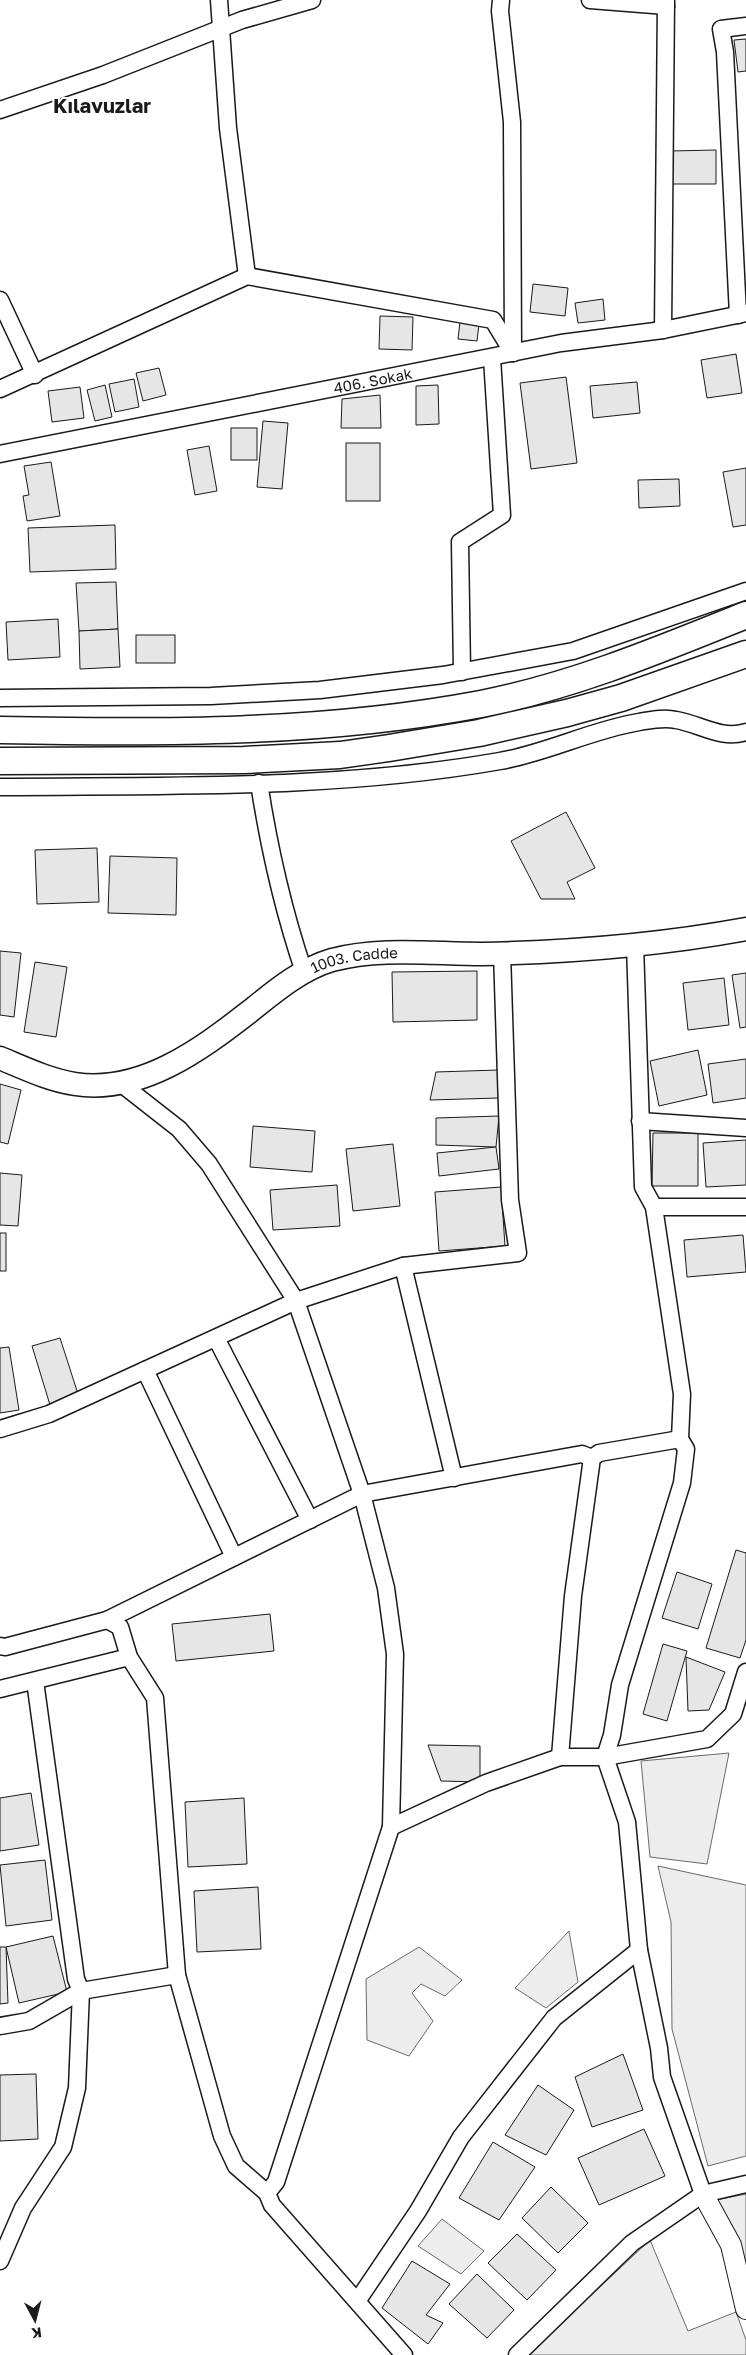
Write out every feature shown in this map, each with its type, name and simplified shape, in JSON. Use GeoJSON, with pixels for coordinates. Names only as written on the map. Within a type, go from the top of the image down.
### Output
{"type":"FeatureCollection","features":[{"type":"Feature","properties":{"kind":"highway"},"geometry":{"type":"LineString","coordinates":[[0,730],[148,732],[283,728],[423,713],[482,704],[610,669],[746,615]]}},
{"type":"Feature","properties":{"kind":"highway"},"geometry":{"type":"LineString","coordinates":[[0,761],[244,760],[340,755],[389,748],[479,733],[567,713],[620,698],[746,654]]}},
{"type":"Feature","properties":{"kind":"main road","name":"1003. Cadde"},"geometry":{"type":"LineString","coordinates":[[0,1058],[38,1073],[75,1084],[118,1082],[167,1068],[195,1053],[281,987],[304,972],[330,960],[390,953],[502,953],[594,950],[746,929]]}},
{"type":"Feature","properties":{"kind":"street"},"geometry":{"type":"LineString","coordinates":[[218,0],[222,30],[228,128],[247,276]]}},
{"type":"Feature","properties":{"kind":"street"},"geometry":{"type":"LineString","coordinates":[[0,110],[103,75],[222,30],[242,20],[312,0]]}},
{"type":"Feature","properties":{"kind":"street"},"geometry":{"type":"LineString","coordinates":[[501,0],[500,11],[512,122],[513,354]]}},
{"type":"Feature","properties":{"kind":"street"},"geometry":{"type":"LineString","coordinates":[[590,0],[666,3],[663,330]]}},
{"type":"Feature","properties":{"kind":"street"},"geometry":{"type":"LineString","coordinates":[[742,314],[725,52],[721,29],[746,26]]}},
{"type":"Feature","properties":{"kind":"street"},"geometry":{"type":"LineString","coordinates":[[0,389],[247,276],[493,320],[513,354]]}},
{"type":"Feature","properties":{"kind":"street"},"geometry":{"type":"LineString","coordinates":[[0,300],[36,374]]}},
{"type":"Feature","properties":{"kind":"street","name":"406. Sokak"},"geometry":{"type":"LineString","coordinates":[[0,454],[513,354],[561,342],[663,330],[742,314]]}},
{"type":"Feature","properties":{"kind":"street"},"geometry":{"type":"LineString","coordinates":[[462,672],[460,542],[502,515],[492,358]]}},
{"type":"Feature","properties":{"kind":"street"},"geometry":{"type":"LineString","coordinates":[[0,698],[210,696],[320,690],[462,672],[573,651],[746,590]]}},
{"type":"Feature","properties":{"kind":"street"},"geometry":{"type":"LineString","coordinates":[[0,787],[179,786],[375,778],[531,755],[618,726],[662,718],[676,720],[714,732],[729,734],[746,732]]}},
{"type":"Feature","properties":{"kind":"street"},"geometry":{"type":"LineString","coordinates":[[259,783],[270,854],[287,923],[304,972]]}},
{"type":"Feature","properties":{"kind":"street"},"geometry":{"type":"LineString","coordinates":[[635,944],[643,1187],[654,1207],[682,1394],[680,1439],[686,1449],[682,1483],[620,1685],[612,1734],[604,1757],[627,1822],[639,1950],[662,2077],[703,2194],[731,2244],[746,2309]]}},
{"type":"Feature","properties":{"kind":"street"},"geometry":{"type":"LineString","coordinates":[[0,1429],[49,1414],[296,1301],[403,1266],[518,1253],[510,1200],[502,953]]}},
{"type":"Feature","properties":{"kind":"street"},"geometry":{"type":"LineString","coordinates":[[118,1082],[180,1129],[209,1164],[296,1301],[362,1494],[386,1588],[395,1654],[391,1827],[276,2182],[267,2193]]}},
{"type":"Feature","properties":{"kind":"street"},"geometry":{"type":"LineString","coordinates":[[640,1121],[746,1128]]}},
{"type":"Feature","properties":{"kind":"street"},"geometry":{"type":"LineString","coordinates":[[654,1207],[746,1207]]}},
{"type":"Feature","properties":{"kind":"street"},"geometry":{"type":"LineString","coordinates":[[403,1266],[454,1478]]}},
{"type":"Feature","properties":{"kind":"street"},"geometry":{"type":"LineString","coordinates":[[216,1338],[310,1520]]}},
{"type":"Feature","properties":{"kind":"street"},"geometry":{"type":"LineString","coordinates":[[145,1370],[234,1557]]}},
{"type":"Feature","properties":{"kind":"street"},"geometry":{"type":"LineString","coordinates":[[560,1757],[573,1596],[592,1458],[599,1453],[680,1439]]}},
{"type":"Feature","properties":{"kind":"street"},"geometry":{"type":"LineString","coordinates":[[0,1646],[4,1647],[56,1635],[107,1620],[362,1494],[582,1454],[592,1458]]}},
{"type":"Feature","properties":{"kind":"street"},"geometry":{"type":"LineString","coordinates":[[107,1620],[120,1627],[129,1657],[155,1698],[177,1976],[222,2136],[236,2166],[267,2193],[272,2204],[358,2300],[404,2355]]}},
{"type":"Feature","properties":{"kind":"street"},"geometry":{"type":"LineString","coordinates":[[0,1689],[129,1657]]}},
{"type":"Feature","properties":{"kind":"street"},"geometry":{"type":"LineString","coordinates":[[391,1827],[486,1783],[560,1757],[604,1757],[707,1738],[741,1705],[746,1672]]}},
{"type":"Feature","properties":{"kind":"street"},"geometry":{"type":"LineString","coordinates":[[0,2261],[23,2208],[63,2147],[77,2088],[80,1991],[76,1979],[35,1680]]}},
{"type":"Feature","properties":{"kind":"street"},"geometry":{"type":"LineString","coordinates":[[358,2300],[418,2211],[461,2137],[554,2018],[639,1950]]}},
{"type":"Feature","properties":{"kind":"street"},"geometry":{"type":"LineString","coordinates":[[0,2026],[29,2021],[80,1991],[177,1976]]}},
{"type":"Feature","properties":{"kind":"street"},"geometry":{"type":"LineString","coordinates":[[517,2355],[632,2243],[703,2194],[746,2184]]}},
{"type":"Feature","properties":{"kind":"shaded area"},"geometry":{"type":"Polygon","coordinates":[[[729,1753],[707,1864],[650,1857],[641,1761],[729,1753]]]}},
{"type":"Feature","properties":{"kind":"shaded area"},"geometry":{"type":"Polygon","coordinates":[[[658,1866],[746,1885],[746,2156],[708,2166],[672,2029],[671,1922],[658,1866]]]}},
{"type":"Feature","properties":{"kind":"shaded area"},"geometry":{"type":"Polygon","coordinates":[[[569,1931],[578,1982],[546,2008],[515,1988],[569,1931]]]}},
{"type":"Feature","properties":{"kind":"shaded area"},"geometry":{"type":"Polygon","coordinates":[[[419,1947],[462,1980],[445,1996],[421,1984],[412,1993],[433,2021],[409,2056],[367,2040],[366,1979],[419,1947]]]}},
{"type":"Feature","properties":{"kind":"shaded area"},"geometry":{"type":"Polygon","coordinates":[[[746,2194],[746,2269],[716,2200],[746,2194]]]}},
{"type":"Feature","properties":{"kind":"shaded area"},"geometry":{"type":"Polygon","coordinates":[[[442,2219],[484,2251],[461,2274],[418,2246],[442,2219]]]}},
{"type":"Feature","properties":{"kind":"shaded area"},"geometry":{"type":"Polygon","coordinates":[[[650,2240],[688,2331],[736,2312],[746,2340],[746,2355],[527,2355],[650,2240]]]}},
{"type":"Feature","properties":{"kind":"building"},"geometry":{"type":"Polygon","coordinates":[[[746,39],[746,71],[738,72],[734,40],[746,39]]]}},
{"type":"Feature","properties":{"kind":"building"},"geometry":{"type":"Polygon","coordinates":[[[716,150],[716,184],[670,184],[670,151],[716,150]]]}},
{"type":"Feature","properties":{"kind":"building"},"geometry":{"type":"Polygon","coordinates":[[[533,284],[568,288],[565,316],[530,312],[533,284]]]}},
{"type":"Feature","properties":{"kind":"building"},"geometry":{"type":"Polygon","coordinates":[[[603,299],[605,320],[578,323],[575,303],[603,299]]]}},
{"type":"Feature","properties":{"kind":"building"},"geometry":{"type":"Polygon","coordinates":[[[380,316],[413,317],[412,350],[379,349],[380,316]]]}},
{"type":"Feature","properties":{"kind":"building"},"geometry":{"type":"Polygon","coordinates":[[[460,322],[479,324],[477,341],[458,339],[460,322]]]}},
{"type":"Feature","properties":{"kind":"building"},"geometry":{"type":"Polygon","coordinates":[[[736,354],[742,393],[707,398],[701,360],[736,354]]]}},
{"type":"Feature","properties":{"kind":"building"},"geometry":{"type":"Polygon","coordinates":[[[159,368],[166,395],[143,401],[136,373],[159,368]]]}},
{"type":"Feature","properties":{"kind":"building"},"geometry":{"type":"Polygon","coordinates":[[[566,377],[577,463],[531,469],[520,383],[566,377]]]}},
{"type":"Feature","properties":{"kind":"building"},"geometry":{"type":"Polygon","coordinates":[[[134,379],[139,407],[115,412],[109,384],[134,379]]]}},
{"type":"Feature","properties":{"kind":"building"},"geometry":{"type":"Polygon","coordinates":[[[637,382],[640,413],[593,418],[590,386],[637,382]]]}},
{"type":"Feature","properties":{"kind":"building"},"geometry":{"type":"Polygon","coordinates":[[[105,385],[112,417],[95,421],[87,390],[105,385]]]}},
{"type":"Feature","properties":{"kind":"building"},"geometry":{"type":"Polygon","coordinates":[[[438,385],[439,424],[416,425],[416,386],[438,385]]]}},
{"type":"Feature","properties":{"kind":"building"},"geometry":{"type":"Polygon","coordinates":[[[80,387],[84,418],[52,422],[48,391],[80,387]]]}},
{"type":"Feature","properties":{"kind":"building"},"geometry":{"type":"Polygon","coordinates":[[[380,395],[381,428],[341,428],[342,399],[380,395]]]}},
{"type":"Feature","properties":{"kind":"building"},"geometry":{"type":"Polygon","coordinates":[[[263,421],[288,423],[282,489],[257,487],[263,421]]]}},
{"type":"Feature","properties":{"kind":"building"},"geometry":{"type":"Polygon","coordinates":[[[231,428],[257,428],[257,460],[231,460],[231,428]]]}},
{"type":"Feature","properties":{"kind":"building"},"geometry":{"type":"Polygon","coordinates":[[[346,443],[380,443],[380,501],[346,501],[346,443]]]}},
{"type":"Feature","properties":{"kind":"building"},"geometry":{"type":"Polygon","coordinates":[[[209,446],[217,491],[195,495],[187,450],[209,446]]]}},
{"type":"Feature","properties":{"kind":"building"},"geometry":{"type":"Polygon","coordinates":[[[51,462],[60,516],[27,521],[23,496],[29,495],[24,466],[51,462]]]}},
{"type":"Feature","properties":{"kind":"building"},"geometry":{"type":"Polygon","coordinates":[[[746,468],[746,525],[733,527],[723,472],[746,468]]]}},
{"type":"Feature","properties":{"kind":"building"},"geometry":{"type":"Polygon","coordinates":[[[679,479],[680,506],[639,508],[638,480],[679,479]]]}},
{"type":"Feature","properties":{"kind":"building"},"geometry":{"type":"Polygon","coordinates":[[[115,525],[116,569],[30,572],[28,528],[115,525]]]}},
{"type":"Feature","properties":{"kind":"building"},"geometry":{"type":"Polygon","coordinates":[[[116,582],[118,629],[79,631],[76,583],[116,582]]]}},
{"type":"Feature","properties":{"kind":"building"},"geometry":{"type":"Polygon","coordinates":[[[58,619],[60,657],[8,660],[6,622],[58,619]]]}},
{"type":"Feature","properties":{"kind":"building"},"geometry":{"type":"Polygon","coordinates":[[[118,629],[120,667],[80,669],[79,631],[118,629]]]}},
{"type":"Feature","properties":{"kind":"building"},"geometry":{"type":"Polygon","coordinates":[[[136,635],[175,635],[175,663],[136,663],[136,635]]]}},
{"type":"Feature","properties":{"kind":"building"},"geometry":{"type":"Polygon","coordinates":[[[566,812],[595,868],[567,882],[575,899],[541,899],[511,841],[566,812]]]}},
{"type":"Feature","properties":{"kind":"building"},"geometry":{"type":"Polygon","coordinates":[[[97,848],[99,902],[37,904],[35,850],[97,848]]]}},
{"type":"Feature","properties":{"kind":"building"},"geometry":{"type":"Polygon","coordinates":[[[110,856],[177,858],[176,915],[108,913],[110,856]]]}},
{"type":"Feature","properties":{"kind":"building"},"geometry":{"type":"Polygon","coordinates":[[[0,951],[21,953],[14,1017],[0,1015],[0,951]]]}},
{"type":"Feature","properties":{"kind":"building"},"geometry":{"type":"Polygon","coordinates":[[[35,962],[67,967],[56,1037],[24,1032],[35,962]]]}},
{"type":"Feature","properties":{"kind":"building"},"geometry":{"type":"Polygon","coordinates":[[[477,971],[477,1020],[393,1022],[392,972],[477,971]]]}},
{"type":"Feature","properties":{"kind":"building"},"geometry":{"type":"Polygon","coordinates":[[[746,973],[746,1027],[740,1028],[732,975],[746,973]]]}},
{"type":"Feature","properties":{"kind":"building"},"geometry":{"type":"Polygon","coordinates":[[[724,978],[729,1025],[688,1030],[683,983],[724,978]]]}},
{"type":"Feature","properties":{"kind":"building"},"geometry":{"type":"Polygon","coordinates":[[[698,1050],[707,1095],[659,1106],[650,1061],[698,1050]]]}},
{"type":"Feature","properties":{"kind":"building"},"geometry":{"type":"Polygon","coordinates":[[[746,1059],[746,1098],[713,1103],[708,1064],[746,1059]]]}},
{"type":"Feature","properties":{"kind":"building"},"geometry":{"type":"Polygon","coordinates":[[[498,1070],[499,1098],[430,1100],[436,1072],[498,1070]]]}},
{"type":"Feature","properties":{"kind":"building"},"geometry":{"type":"Polygon","coordinates":[[[0,1084],[21,1090],[8,1144],[0,1142],[0,1084]]]}},
{"type":"Feature","properties":{"kind":"building"},"geometry":{"type":"Polygon","coordinates":[[[499,1116],[496,1147],[436,1145],[436,1118],[499,1116]]]}},
{"type":"Feature","properties":{"kind":"building"},"geometry":{"type":"Polygon","coordinates":[[[253,1126],[315,1131],[312,1172],[250,1167],[253,1126]]]}},
{"type":"Feature","properties":{"kind":"building"},"geometry":{"type":"Polygon","coordinates":[[[653,1133],[698,1133],[698,1186],[652,1186],[653,1133]]]}},
{"type":"Feature","properties":{"kind":"building"},"geometry":{"type":"Polygon","coordinates":[[[746,1140],[746,1185],[706,1187],[703,1143],[746,1140]]]}},
{"type":"Feature","properties":{"kind":"building"},"geometry":{"type":"Polygon","coordinates":[[[393,1144],[400,1206],[353,1211],[346,1149],[393,1144]]]}},
{"type":"Feature","properties":{"kind":"building"},"geometry":{"type":"Polygon","coordinates":[[[496,1147],[499,1169],[439,1176],[437,1153],[496,1147]]]}},
{"type":"Feature","properties":{"kind":"building"},"geometry":{"type":"Polygon","coordinates":[[[0,1173],[22,1175],[18,1226],[0,1225],[0,1173]]]}},
{"type":"Feature","properties":{"kind":"building"},"geometry":{"type":"Polygon","coordinates":[[[337,1185],[340,1226],[273,1230],[270,1190],[337,1185]]]}},
{"type":"Feature","properties":{"kind":"building"},"geometry":{"type":"Polygon","coordinates":[[[501,1187],[505,1246],[439,1251],[435,1192],[501,1187]]]}},
{"type":"Feature","properties":{"kind":"building"},"geometry":{"type":"Polygon","coordinates":[[[0,1233],[6,1233],[6,1271],[0,1271],[0,1233]]]}},
{"type":"Feature","properties":{"kind":"building"},"geometry":{"type":"Polygon","coordinates":[[[743,1235],[746,1272],[687,1277],[684,1240],[743,1235]]]}},
{"type":"Feature","properties":{"kind":"building"},"geometry":{"type":"Polygon","coordinates":[[[60,1338],[79,1397],[50,1405],[32,1346],[60,1338]]]}},
{"type":"Feature","properties":{"kind":"building"},"geometry":{"type":"Polygon","coordinates":[[[9,1347],[19,1410],[0,1413],[0,1348],[9,1347]]]}},
{"type":"Feature","properties":{"kind":"building"},"geometry":{"type":"Polygon","coordinates":[[[736,1550],[746,1553],[746,1640],[740,1658],[706,1648],[736,1550]]]}},
{"type":"Feature","properties":{"kind":"building"},"geometry":{"type":"Polygon","coordinates":[[[677,1572],[712,1584],[698,1629],[662,1618],[677,1572]]]}},
{"type":"Feature","properties":{"kind":"building"},"geometry":{"type":"Polygon","coordinates":[[[270,1614],[274,1651],[176,1661],[172,1624],[270,1614]]]}},
{"type":"Feature","properties":{"kind":"building"},"geometry":{"type":"Polygon","coordinates":[[[663,1644],[687,1651],[667,1721],[643,1714],[663,1644]]]}},
{"type":"Feature","properties":{"kind":"building"},"geometry":{"type":"Polygon","coordinates":[[[686,1657],[725,1672],[709,1710],[688,1711],[686,1657]]]}},
{"type":"Feature","properties":{"kind":"building"},"geometry":{"type":"Polygon","coordinates":[[[428,1745],[480,1746],[480,1782],[441,1781],[428,1745]]]}},
{"type":"Feature","properties":{"kind":"building"},"geometry":{"type":"Polygon","coordinates":[[[31,1793],[39,1845],[0,1851],[0,1798],[31,1793]]]}},
{"type":"Feature","properties":{"kind":"building"},"geometry":{"type":"Polygon","coordinates":[[[244,1798],[247,1864],[188,1867],[185,1802],[244,1798]]]}},
{"type":"Feature","properties":{"kind":"building"},"geometry":{"type":"Polygon","coordinates":[[[45,1860],[52,1920],[6,1926],[0,1865],[45,1860]]]}},
{"type":"Feature","properties":{"kind":"building"},"geometry":{"type":"Polygon","coordinates":[[[258,1887],[261,1949],[197,1952],[194,1891],[258,1887]]]}},
{"type":"Feature","properties":{"kind":"building"},"geometry":{"type":"Polygon","coordinates":[[[53,1936],[67,1992],[19,2003],[6,1947],[53,1936]]]}},
{"type":"Feature","properties":{"kind":"building"},"geometry":{"type":"Polygon","coordinates":[[[0,1947],[6,1947],[8,2003],[0,2004],[0,1947]]]}},
{"type":"Feature","properties":{"kind":"building"},"geometry":{"type":"Polygon","coordinates":[[[623,2054],[643,2110],[592,2127],[575,2077],[623,2054]]]}},
{"type":"Feature","properties":{"kind":"building"},"geometry":{"type":"Polygon","coordinates":[[[36,2074],[38,2139],[0,2141],[0,2075],[36,2074]]]}},
{"type":"Feature","properties":{"kind":"building"},"geometry":{"type":"Polygon","coordinates":[[[538,2085],[574,2110],[546,2155],[505,2135],[538,2085]]]}},
{"type":"Feature","properties":{"kind":"building"},"geometry":{"type":"Polygon","coordinates":[[[644,2129],[665,2176],[599,2205],[578,2158],[644,2129]]]}},
{"type":"Feature","properties":{"kind":"building"},"geometry":{"type":"Polygon","coordinates":[[[493,2142],[535,2167],[499,2220],[459,2198],[493,2142]]]}},
{"type":"Feature","properties":{"kind":"building"},"geometry":{"type":"Polygon","coordinates":[[[551,2187],[588,2223],[558,2253],[522,2218],[551,2187]]]}},
{"type":"Feature","properties":{"kind":"building"},"geometry":{"type":"Polygon","coordinates":[[[517,2234],[556,2270],[527,2300],[488,2263],[517,2234]]]}},
{"type":"Feature","properties":{"kind":"building"},"geometry":{"type":"Polygon","coordinates":[[[412,2261],[450,2284],[426,2315],[443,2323],[428,2344],[382,2308],[412,2261]]]}},
{"type":"Feature","properties":{"kind":"building"},"geometry":{"type":"Polygon","coordinates":[[[477,2274],[514,2310],[487,2338],[449,2304],[477,2274]]]}},
{"type":"Feature","properties":{"kind":"district","name":"Kılavuzlar"},"geometry":{"type":"Point","coordinates":[102,105]}}]}
